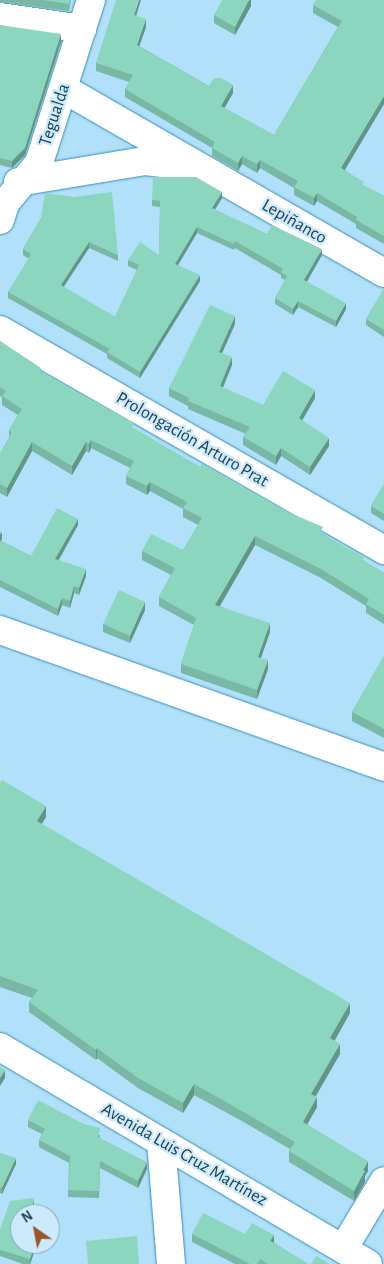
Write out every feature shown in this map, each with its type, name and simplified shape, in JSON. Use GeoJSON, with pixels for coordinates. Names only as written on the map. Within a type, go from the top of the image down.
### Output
{"type":"FeatureCollection","features":[{"type":"Feature","properties":{"kind":"street","name":"Tegualda"},"geometry":{"type":"LineString","coordinates":[[0,220],[11,182],[39,162],[91,0]]}},
{"type":"Feature","properties":{"kind":"street"},"geometry":{"type":"LineString","coordinates":[[0,17],[82,30]]}},
{"type":"Feature","properties":{"kind":"street","name":"Lepiñanco"},"geometry":{"type":"LineString","coordinates":[[64,89],[384,273]]}},
{"type":"Feature","properties":{"kind":"street","name":"Lepiñanco"},"geometry":{"type":"LineString","coordinates":[[11,182],[145,161],[161,161],[203,170]]}},
{"type":"Feature","properties":{"kind":"street","name":"Prolongación Arturo Prat"},"geometry":{"type":"LineString","coordinates":[[0,330],[384,550]]}},
{"type":"Feature","properties":{"kind":"street"},"geometry":{"type":"LineString","coordinates":[[0,630],[384,767]]}},
{"type":"Feature","properties":{"kind":"street","name":"Avenida Luis Cruz Martínez"},"geometry":{"type":"LineString","coordinates":[[0,1047],[368,1264]]}},
{"type":"Feature","properties":{"kind":"street"},"geometry":{"type":"LineString","coordinates":[[161,1142],[171,1264]]}},
{"type":"Feature","properties":{"kind":"street"},"geometry":{"type":"LineString","coordinates":[[343,1249],[384,1182]]}},
{"type":"Feature","properties":{"kind":"building"},"geometry":{"type":"Polygon","coordinates":[[[43,0],[70,0],[69,4],[43,0]]]}},
{"type":"Feature","properties":{"kind":"building"},"geometry":{"type":"Polygon","coordinates":[[[116,0],[139,0],[134,15],[146,19],[137,45],[209,86],[214,78],[221,78],[233,85],[221,106],[274,135],[342,21],[313,5],[316,0],[384,0],[384,96],[341,168],[364,182],[363,185],[384,196],[384,236],[356,220],[357,217],[317,193],[314,198],[294,187],[298,181],[260,160],[257,164],[242,156],[238,163],[212,148],[215,142],[125,89],[133,75],[96,63],[116,0]]]}},
{"type":"Feature","properties":{"kind":"building"},"geometry":{"type":"Polygon","coordinates":[[[222,0],[249,0],[235,27],[214,15],[222,0]]]}},
{"type":"Feature","properties":{"kind":"building"},"geometry":{"type":"Polygon","coordinates":[[[0,25],[61,34],[25,148],[12,161],[0,158],[0,25]]]}},
{"type":"Feature","properties":{"kind":"building"},"geometry":{"type":"Polygon","coordinates":[[[153,177],[196,177],[222,192],[212,208],[267,234],[272,225],[322,249],[304,280],[346,303],[336,321],[298,301],[293,309],[275,298],[287,276],[281,272],[283,269],[235,241],[234,244],[197,227],[175,264],[200,275],[140,372],[107,352],[110,349],[8,292],[31,254],[23,249],[41,218],[45,193],[74,197],[112,192],[118,255],[89,242],[61,285],[115,317],[139,265],[128,260],[140,242],[159,255],[160,201],[152,200],[153,177]]]}},
{"type":"Feature","properties":{"kind":"building"},"geometry":{"type":"Polygon","coordinates":[[[384,289],[384,330],[366,319],[384,289]]]}},
{"type":"Feature","properties":{"kind":"building"},"geometry":{"type":"Polygon","coordinates":[[[210,305],[235,316],[219,352],[232,357],[220,386],[263,405],[283,371],[315,390],[299,418],[329,438],[310,467],[281,448],[276,456],[243,437],[250,427],[188,401],[189,398],[169,388],[210,305]]]}},
{"type":"Feature","properties":{"kind":"building"},"geometry":{"type":"Polygon","coordinates":[[[0,341],[41,368],[39,371],[134,423],[132,427],[200,467],[202,464],[288,512],[323,527],[320,533],[364,557],[362,560],[384,573],[384,615],[366,604],[369,599],[321,569],[255,536],[215,605],[270,623],[258,657],[268,660],[257,690],[181,664],[196,618],[159,597],[175,568],[142,551],[151,534],[183,550],[202,518],[183,508],[187,502],[150,482],[147,486],[126,476],[134,461],[91,440],[89,444],[86,442],[72,466],[32,442],[7,488],[0,484],[0,454],[12,432],[9,430],[22,409],[2,396],[6,391],[0,387],[0,341]]]}},
{"type":"Feature","properties":{"kind":"building"},"geometry":{"type":"Polygon","coordinates":[[[384,484],[384,514],[371,506],[384,484]]]}},
{"type":"Feature","properties":{"kind":"building"},"geometry":{"type":"Polygon","coordinates":[[[57,508],[78,519],[55,559],[86,569],[79,588],[74,586],[70,601],[62,598],[58,609],[0,580],[0,541],[31,556],[57,508]]]}},
{"type":"Feature","properties":{"kind":"building"},"geometry":{"type":"Polygon","coordinates":[[[119,590],[145,602],[130,636],[103,624],[119,590]]]}},
{"type":"Feature","properties":{"kind":"building"},"geometry":{"type":"Polygon","coordinates":[[[384,656],[384,729],[352,712],[384,656]]]}},
{"type":"Feature","properties":{"kind":"building"},"geometry":{"type":"Polygon","coordinates":[[[2,780],[46,806],[37,821],[350,1003],[330,1038],[340,1044],[311,1094],[317,1097],[303,1122],[368,1161],[363,1170],[365,1171],[354,1191],[289,1151],[295,1142],[194,1084],[183,1103],[138,1078],[29,1002],[38,990],[0,976],[0,783],[2,780]]]}},
{"type":"Feature","properties":{"kind":"building"},"geometry":{"type":"Polygon","coordinates":[[[0,1067],[5,1070],[0,1078],[0,1067]]]}},
{"type":"Feature","properties":{"kind":"building"},"geometry":{"type":"Polygon","coordinates":[[[38,1100],[84,1124],[100,1128],[98,1137],[147,1162],[138,1181],[100,1161],[99,1191],[68,1190],[70,1156],[39,1140],[45,1129],[28,1120],[38,1100]]]}},
{"type":"Feature","properties":{"kind":"building"},"geometry":{"type":"Polygon","coordinates":[[[0,1153],[16,1158],[2,1188],[0,1187],[0,1153]]]}},
{"type":"Feature","properties":{"kind":"building"},"geometry":{"type":"Polygon","coordinates":[[[34,1198],[33,1204],[10,1204],[10,1253],[0,1250],[0,1230],[10,1201],[34,1198]]]}},
{"type":"Feature","properties":{"kind":"building"},"geometry":{"type":"Polygon","coordinates":[[[203,1213],[245,1234],[252,1223],[274,1235],[270,1241],[308,1264],[268,1264],[260,1259],[257,1264],[250,1264],[192,1234],[203,1213]]]}},
{"type":"Feature","properties":{"kind":"building"},"geometry":{"type":"Polygon","coordinates":[[[137,1236],[139,1264],[88,1264],[86,1241],[137,1236]]]}},
{"type":"Feature","properties":{"kind":"building"},"geometry":{"type":"Polygon","coordinates":[[[13,1254],[32,1254],[30,1259],[13,1254]]]}},
{"type":"Feature","properties":{"kind":"building"},"geometry":{"type":"Polygon","coordinates":[[[316,1256],[330,1264],[311,1264],[316,1256]]]}}]}
